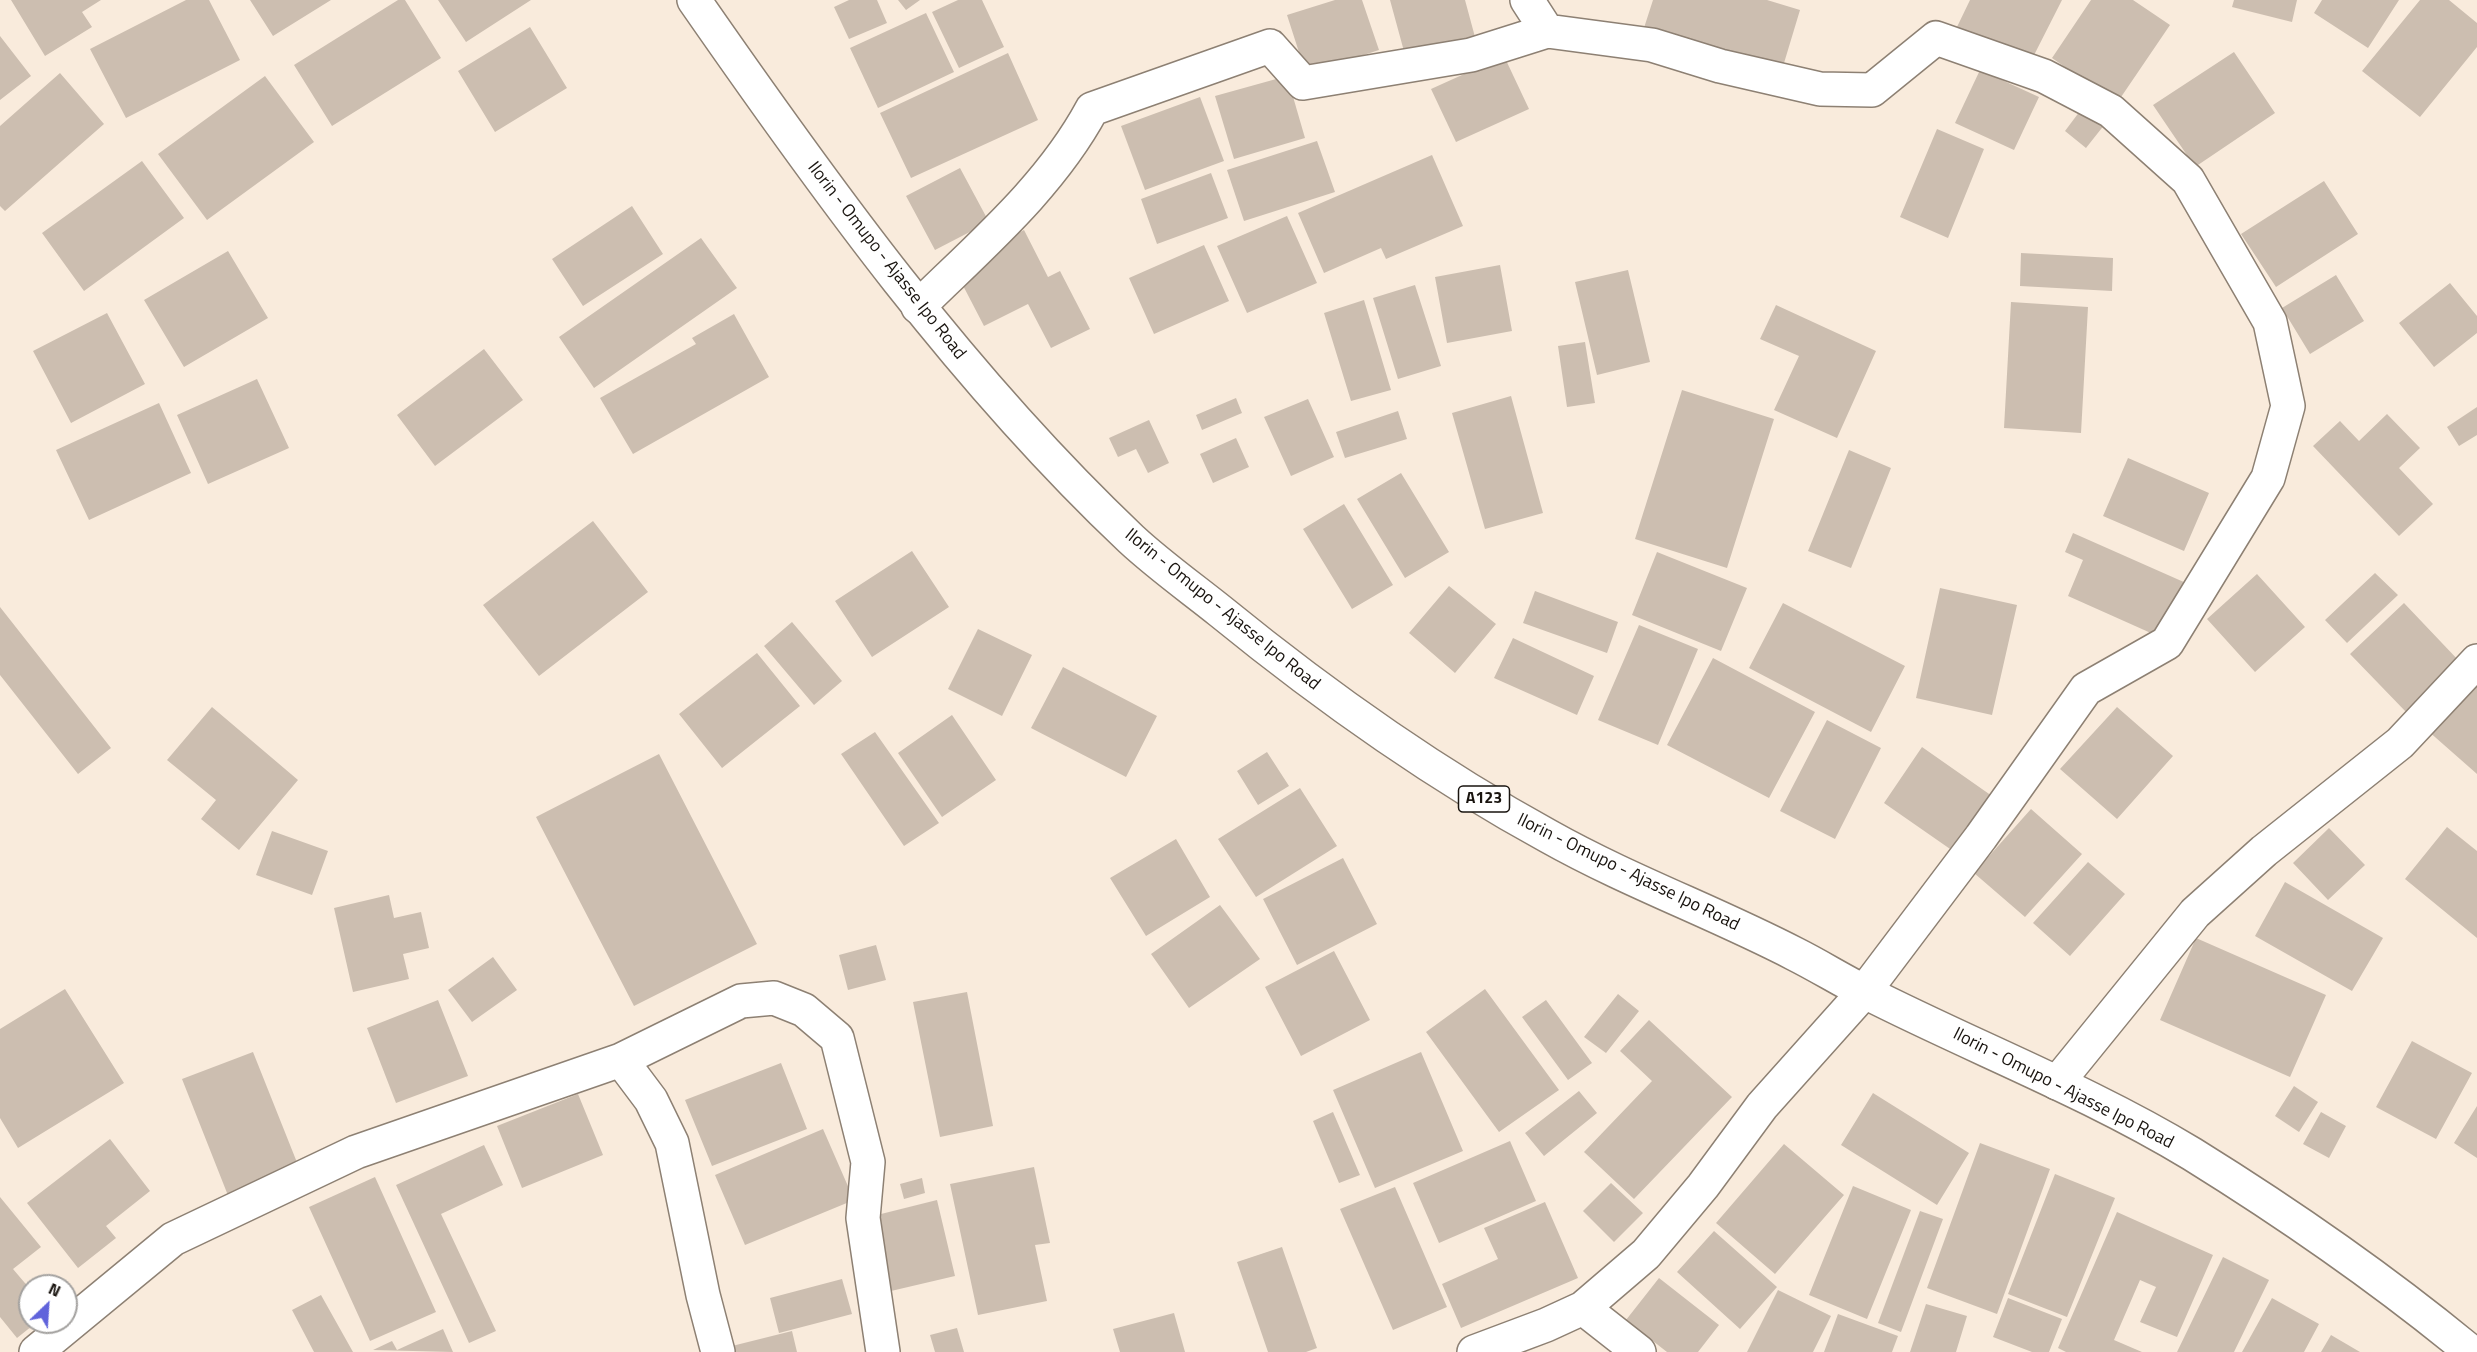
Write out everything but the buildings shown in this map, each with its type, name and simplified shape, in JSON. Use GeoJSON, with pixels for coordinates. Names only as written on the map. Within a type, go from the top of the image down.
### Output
{"type":"FeatureCollection","features":[{"type":"Feature","properties":{"kind":"main road","name":"Ilorin - Omupo - Ajasse Ipo Road"},"geometry":{"type":"LineString","coordinates":[[694,0],[778,120],[918,307],[1050,458],[1136,543],[1328,697],[1435,770],[1550,838],[1664,895],[1792,952],[1864,992],[2057,1083],[2189,1152],[2318,1238],[2471,1352]]}},
{"type":"Feature","properties":{"kind":"main road"},"geometry":{"type":"LineString","coordinates":[[1527,0],[1547,31]]}},
{"type":"Feature","properties":{"kind":"main road"},"geometry":{"type":"LineString","coordinates":[[918,307],[1029,197],[1074,143],[1092,109],[1270,46],[1303,83],[1471,55],[1547,31],[1652,45],[1720,66],[1820,89],[1872,90],[1936,38],[2044,76],[2111,111],[2188,180],[2270,322],[2288,406],[2268,478],[2167,643],[2086,689],[1981,837],[1864,992],[1762,1106],[1703,1186],[1646,1254],[1583,1308],[1546,1325],[1474,1352]]}},
{"type":"Feature","properties":{"kind":"main road"},"geometry":{"type":"LineString","coordinates":[[2057,1083],[2195,913],[2264,850],[2400,743],[2477,661]]}},
{"type":"Feature","properties":{"kind":"main road"},"geometry":{"type":"LineString","coordinates":[[36,1352],[173,1239],[356,1152],[621,1060],[741,1001],[774,998],[804,1010],[837,1038],[868,1162],[863,1218],[883,1352]]}},
{"type":"Feature","properties":{"kind":"main road"},"geometry":{"type":"LineString","coordinates":[[621,1060],[651,1100],[672,1143],[703,1295],[718,1352]]}},
{"type":"Feature","properties":{"kind":"main road"},"geometry":{"type":"LineString","coordinates":[[1583,1308],[1639,1352]]}}]}
